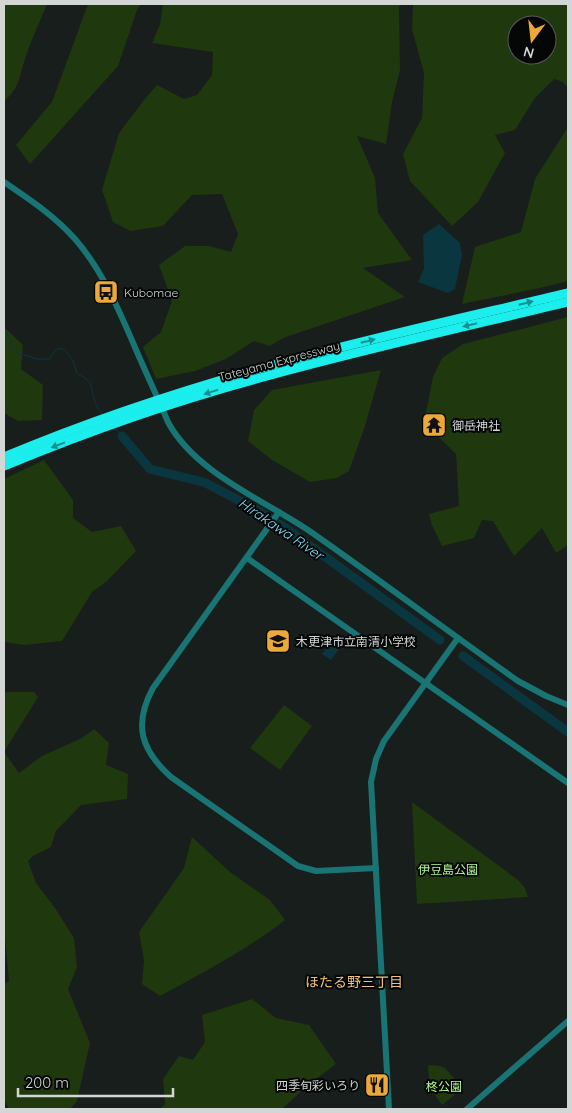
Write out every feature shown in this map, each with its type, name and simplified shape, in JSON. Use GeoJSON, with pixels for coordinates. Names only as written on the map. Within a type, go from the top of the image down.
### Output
{"type":"FeatureCollection","features":[{"type":"Feature","properties":{"kind":"highway","name":"Tateyama Expressway"},"geometry":{"type":"LineString","coordinates":[[4,456],[19,455],[170,400],[212,382],[320,353],[568,293]]}},
{"type":"Feature","properties":{"kind":"highway","name":"Tateyama Expressway"},"geometry":{"type":"LineString","coordinates":[[170,400],[568,302]]}},
{"type":"Feature","properties":{"kind":"highway"},"geometry":{"type":"LineString","coordinates":[[4,468],[19,455]]}},
{"type":"Feature","properties":{"kind":"street"},"geometry":{"type":"LineString","coordinates":[[4,182],[60,224],[92,260],[115,302],[168,422],[193,453],[238,488],[277,515],[308,530],[525,685],[568,705]]}},
{"type":"Feature","properties":{"kind":"street"},"geometry":{"type":"LineString","coordinates":[[277,515],[153,688],[144,708],[142,738],[152,757],[172,777],[298,866],[316,871],[376,868]]}},
{"type":"Feature","properties":{"kind":"street"},"geometry":{"type":"LineString","coordinates":[[247,558],[568,783]]}},
{"type":"Feature","properties":{"kind":"street"},"geometry":{"type":"LineString","coordinates":[[389,1109],[371,782],[376,759],[384,741],[458,638]]}},
{"type":"Feature","properties":{"kind":"street"},"geometry":{"type":"LineString","coordinates":[[467,1109],[568,1021]]}},
{"type":"Feature","properties":{"kind":"green space"},"geometry":{"type":"Polygon","coordinates":[[[4,4],[47,4],[28,49],[19,80],[13,91],[4,101],[4,4]]]}},
{"type":"Feature","properties":{"kind":"green space"},"geometry":{"type":"Polygon","coordinates":[[[88,4],[141,4],[137,10],[118,66],[30,164],[16,145],[52,102],[88,4]]]}},
{"type":"Feature","properties":{"kind":"green space"},"geometry":{"type":"Polygon","coordinates":[[[163,4],[401,4],[399,7],[400,70],[392,102],[386,144],[357,136],[375,178],[378,213],[412,260],[363,268],[405,297],[283,338],[270,346],[254,341],[226,359],[195,371],[156,379],[143,347],[161,332],[172,301],[159,265],[185,246],[209,246],[231,252],[238,234],[222,194],[192,195],[163,226],[130,231],[113,222],[102,190],[119,133],[157,85],[184,99],[197,95],[212,75],[213,52],[152,43],[160,24],[163,4]]]}},
{"type":"Feature","properties":{"kind":"green space"},"geometry":{"type":"Polygon","coordinates":[[[413,4],[568,4],[568,88],[563,82],[554,79],[535,98],[515,130],[495,135],[505,153],[478,202],[452,226],[410,181],[403,154],[422,118],[424,73],[412,29],[413,4]]]}},
{"type":"Feature","properties":{"kind":"green space"},"geometry":{"type":"Polygon","coordinates":[[[568,127],[568,281],[462,304],[475,247],[521,232],[535,179],[568,127]]]}},
{"type":"Feature","properties":{"kind":"green space"},"geometry":{"type":"Polygon","coordinates":[[[568,317],[568,545],[556,553],[542,528],[514,556],[493,521],[482,520],[474,538],[442,546],[429,514],[459,506],[456,454],[424,423],[433,377],[442,358],[463,344],[568,317]]]}},
{"type":"Feature","properties":{"kind":"green space"},"geometry":{"type":"Polygon","coordinates":[[[4,327],[23,345],[21,369],[43,385],[42,420],[18,421],[4,413],[4,327]]]}},
{"type":"Feature","properties":{"kind":"green space"},"geometry":{"type":"Polygon","coordinates":[[[381,370],[365,426],[349,471],[337,478],[310,482],[272,460],[248,441],[254,410],[272,390],[381,370]]]}},
{"type":"Feature","properties":{"kind":"green space"},"geometry":{"type":"Polygon","coordinates":[[[44,460],[73,500],[73,518],[92,532],[121,526],[136,551],[107,581],[92,592],[62,641],[24,645],[4,642],[4,479],[44,460]]]}},
{"type":"Feature","properties":{"kind":"green space"},"geometry":{"type":"Polygon","coordinates":[[[34,692],[38,697],[4,752],[4,693],[34,692]]]}},
{"type":"Feature","properties":{"kind":"green space"},"geometry":{"type":"Polygon","coordinates":[[[284,705],[312,726],[280,770],[250,748],[284,705]]]}},
{"type":"Feature","properties":{"kind":"green space"},"geometry":{"type":"Polygon","coordinates":[[[94,729],[109,743],[106,765],[128,774],[127,799],[81,805],[56,831],[51,847],[33,856],[28,861],[36,883],[74,938],[77,967],[68,989],[90,1043],[77,1101],[70,1109],[9,1109],[4,1100],[4,984],[9,981],[4,928],[4,752],[19,773],[42,756],[82,738],[94,729]]]}},
{"type":"Feature","properties":{"kind":"green space","name":"伊豆島公園"},"geometry":{"type":"Polygon","coordinates":[[[412,802],[518,880],[525,888],[528,897],[417,904],[412,802]]]}},
{"type":"Feature","properties":{"kind":"green space"},"geometry":{"type":"Polygon","coordinates":[[[192,837],[230,872],[270,900],[285,920],[240,951],[160,996],[142,984],[144,960],[139,932],[184,868],[192,837]]]}},
{"type":"Feature","properties":{"kind":"green space"},"geometry":{"type":"Polygon","coordinates":[[[252,999],[276,1018],[309,1025],[336,1064],[307,1086],[282,1109],[160,1109],[165,1104],[163,1079],[179,1056],[193,1060],[205,1042],[202,1015],[252,999]]]}},
{"type":"Feature","properties":{"kind":"green space","name":"柊公園"},"geometry":{"type":"Polygon","coordinates":[[[428,1066],[445,1068],[463,1088],[442,1105],[430,1083],[428,1066]]]}},
{"type":"Feature","properties":{"kind":"water"},"geometry":{"type":"Polygon","coordinates":[[[439,224],[460,243],[462,255],[455,289],[448,293],[418,282],[424,268],[423,235],[439,224]]]}},
{"type":"Feature","properties":{"kind":"water"},"geometry":{"type":"Polygon","coordinates":[[[334,638],[342,645],[331,660],[322,654],[334,638]]]}},
{"type":"Feature","properties":{"kind":"waterway","name":"Hirakawa River"},"geometry":{"type":"LineString","coordinates":[[4,331],[18,354],[36,359],[49,359],[58,348],[65,350],[73,361],[77,373],[90,382],[95,403],[102,414]]}},
{"type":"Feature","properties":{"kind":"waterway","name":"Hirakawa River"},"geometry":{"type":"LineString","coordinates":[[115,428],[122,436]]}},
{"type":"Feature","properties":{"kind":"waterway","name":"Hirakawa River"},"geometry":{"type":"LineString","coordinates":[[122,436],[150,469],[204,482],[257,510],[284,527],[440,640]]}},
{"type":"Feature","properties":{"kind":"waterway","name":"Hirakawa River"},"geometry":{"type":"LineString","coordinates":[[463,656],[568,732]]}},
{"type":"Feature","properties":{"kind":"place","name":"Kubomae"},"geometry":{"type":"Point","coordinates":[106,292]}},
{"type":"Feature","properties":{"kind":"place","name":"御岳神社"},"geometry":{"type":"Point","coordinates":[434,425]}},
{"type":"Feature","properties":{"kind":"place","name":"木更津市立南清小学校"},"geometry":{"type":"Point","coordinates":[278,641]}},
{"type":"Feature","properties":{"kind":"place","name":"四季旬彩いろり"},"geometry":{"type":"Point","coordinates":[377,1085]}},
{"type":"Feature","properties":{"kind":"district","name":"ほたる野三丁目"},"geometry":{"type":"Point","coordinates":[354,982]}}]}
